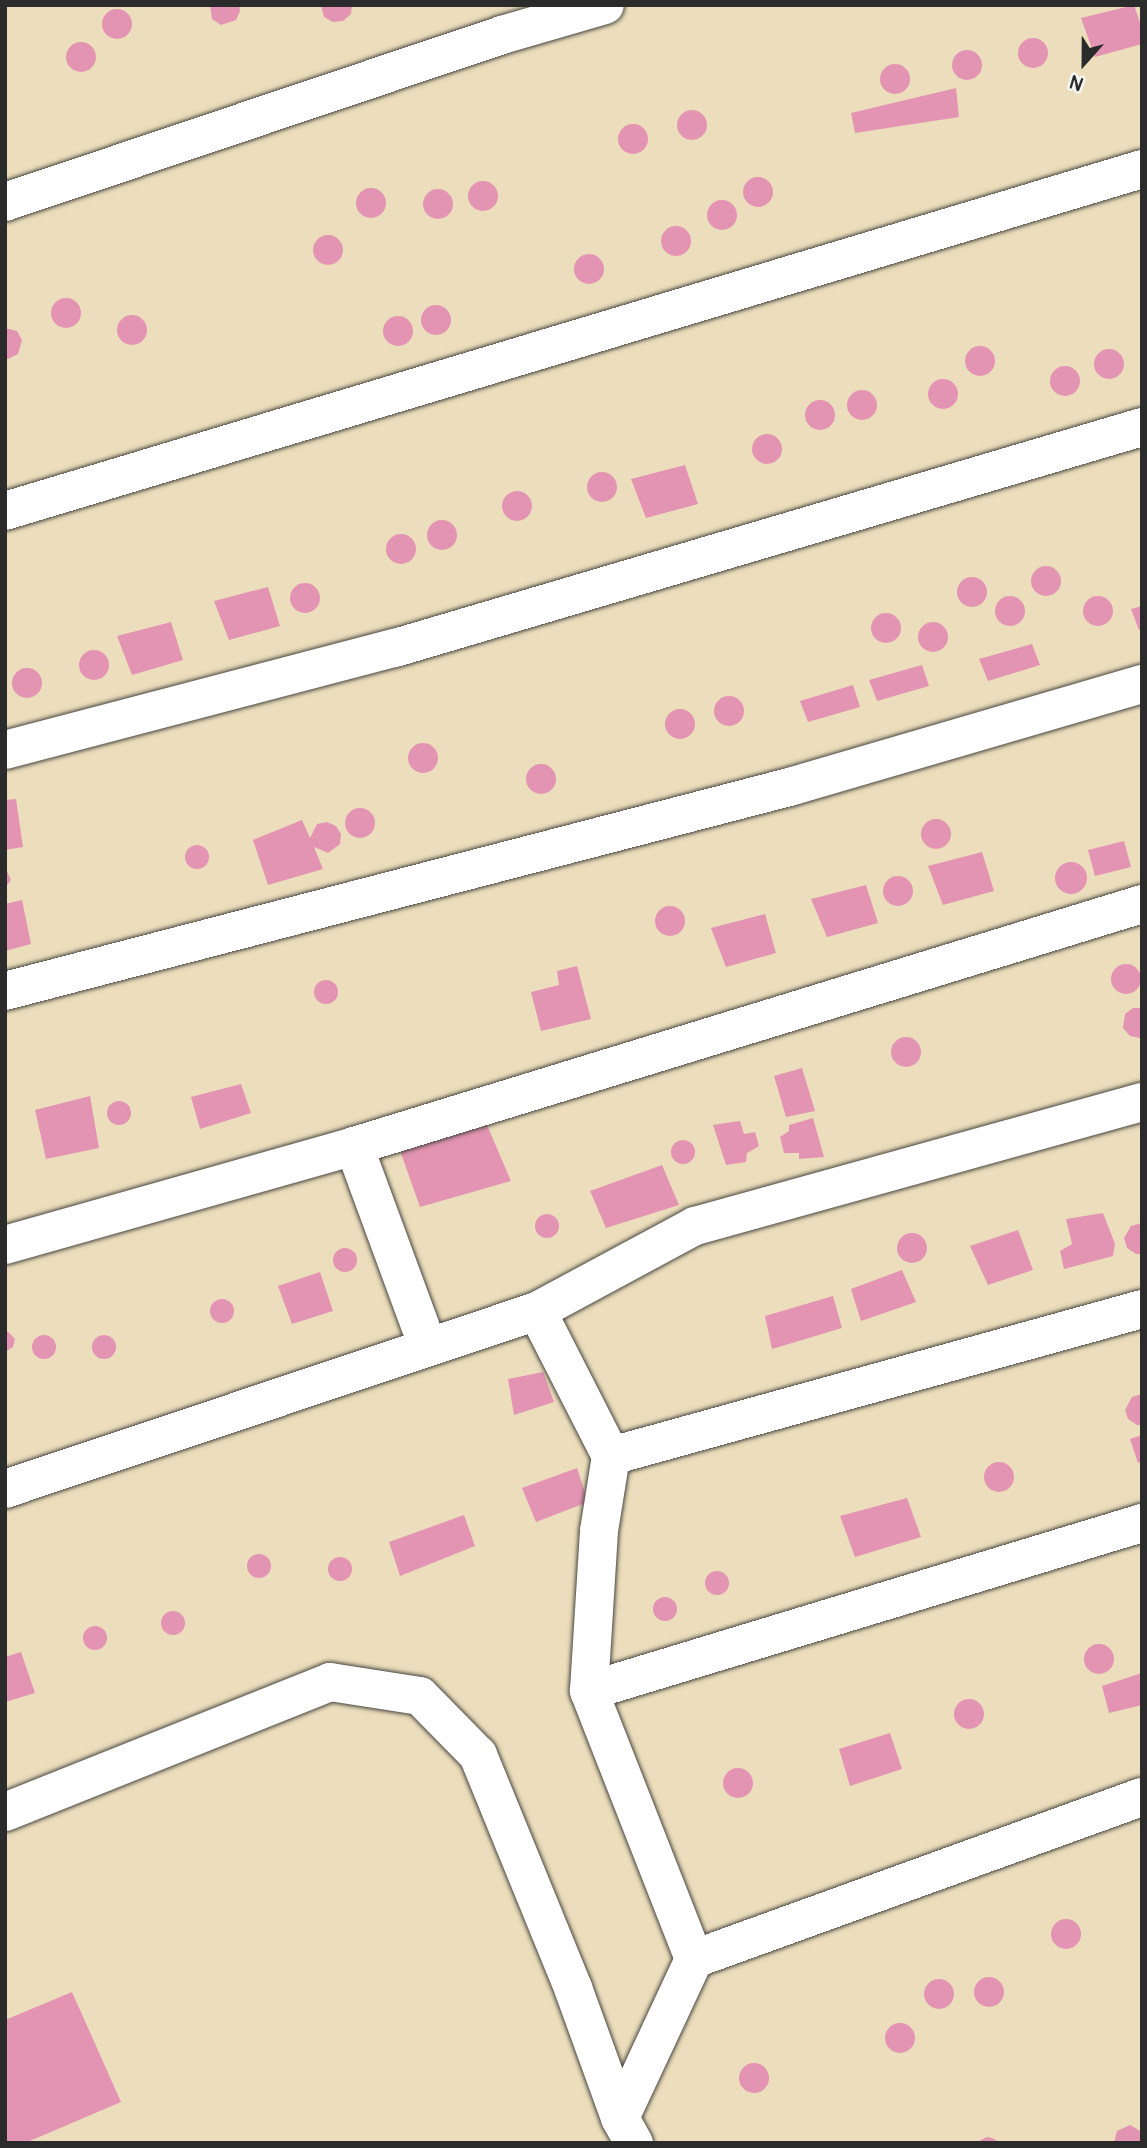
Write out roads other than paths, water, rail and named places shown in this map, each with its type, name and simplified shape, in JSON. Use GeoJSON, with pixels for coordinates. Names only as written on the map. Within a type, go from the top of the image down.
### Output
{"type":"FeatureCollection","features":[{"type":"Feature","properties":{"kind":"street"},"geometry":{"type":"LineString","coordinates":[[5,202],[502,35],[606,5]]}},
{"type":"Feature","properties":{"kind":"street"},"geometry":{"type":"LineString","coordinates":[[5,511],[1142,169]]}},
{"type":"Feature","properties":{"kind":"street"},"geometry":{"type":"LineString","coordinates":[[5,750],[396,648],[1142,427]]}},
{"type":"Feature","properties":{"kind":"street"},"geometry":{"type":"LineString","coordinates":[[5,991],[793,786],[1142,684]]}},
{"type":"Feature","properties":{"kind":"street"},"geometry":{"type":"LineString","coordinates":[[5,1245],[354,1146],[1142,904]]}},
{"type":"Feature","properties":{"kind":"street"},"geometry":{"type":"LineString","coordinates":[[5,1489],[537,1311],[695,1226],[1142,1102]]}},
{"type":"Feature","properties":{"kind":"street"},"geometry":{"type":"LineString","coordinates":[[354,1146],[428,1347]]}},
{"type":"Feature","properties":{"kind":"street"},"geometry":{"type":"LineString","coordinates":[[611,1456],[1142,1309]]}},
{"type":"Feature","properties":{"kind":"street"},"geometry":{"type":"LineString","coordinates":[[537,1311],[611,1456],[599,1531],[589,1691],[694,1959],[627,2130]]}},
{"type":"Feature","properties":{"kind":"street"},"geometry":{"type":"LineString","coordinates":[[589,1691],[1142,1523]]}},
{"type":"Feature","properties":{"kind":"street"},"geometry":{"type":"LineString","coordinates":[[5,1812],[330,1682],[420,1696],[478,1755],[573,1988],[627,2130]]}},
{"type":"Feature","properties":{"kind":"street"},"geometry":{"type":"LineString","coordinates":[[694,1959],[1142,1797]]}}]}
